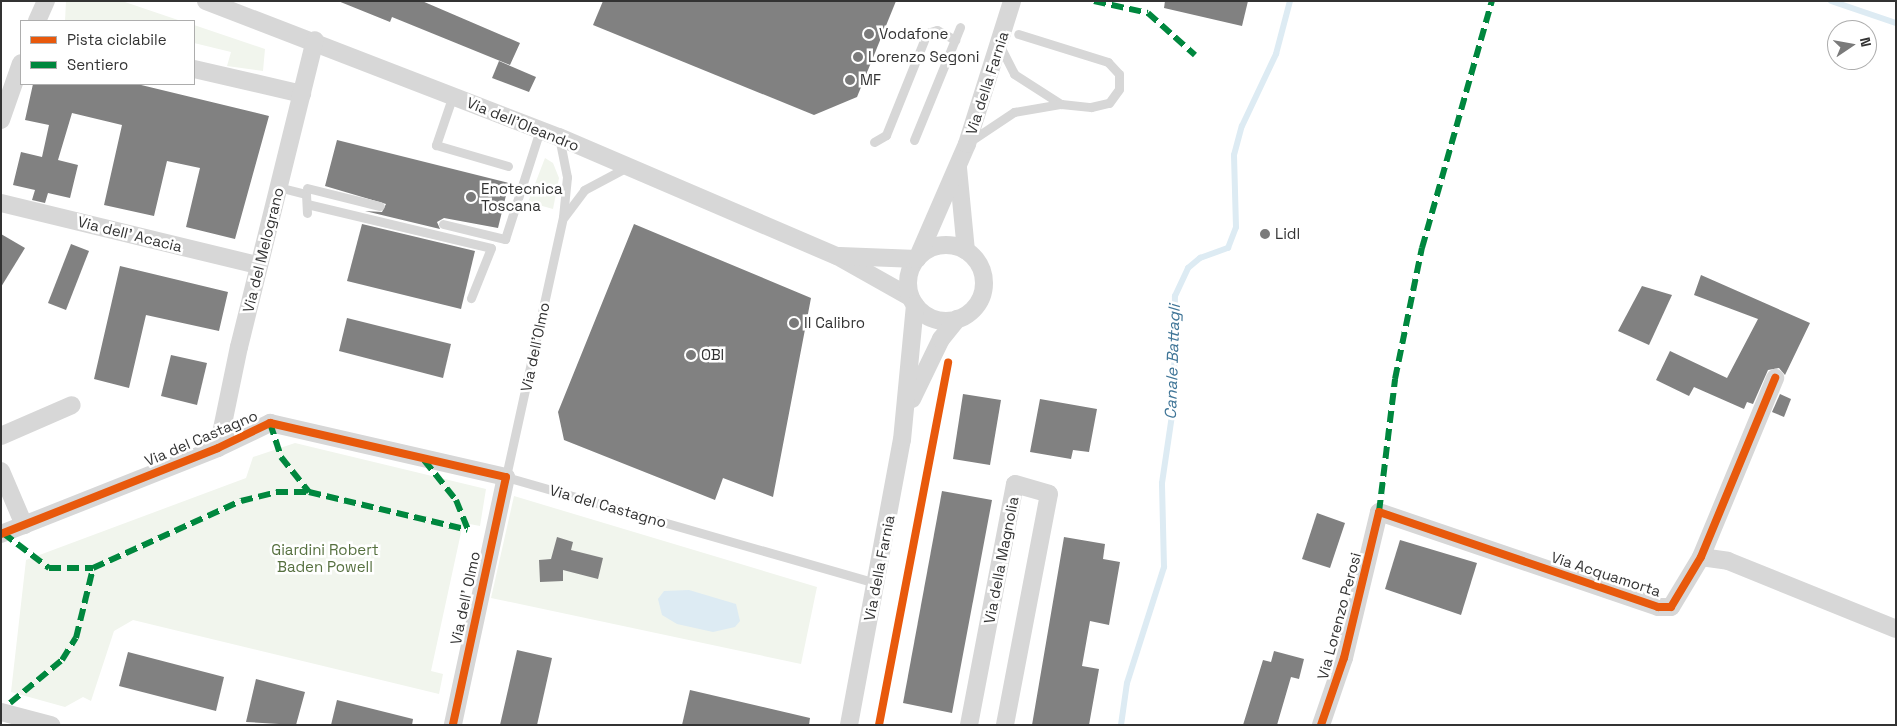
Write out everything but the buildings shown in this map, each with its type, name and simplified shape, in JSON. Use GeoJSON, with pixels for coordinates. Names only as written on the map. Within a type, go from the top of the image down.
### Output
{"type":"FeatureCollection","features":[{"type":"Feature","properties":{"kind":"street"},"geometry":{"type":"LineString","coordinates":[[37,20],[46,1]]}},
{"type":"Feature","properties":{"kind":"street","name":"Via dell'Oleandro"},"geometry":{"type":"LineString","coordinates":[[206,1],[315,40],[559,137],[837,256],[913,301]]}},
{"type":"Feature","properties":{"kind":"street","name":"Via della Farnia"},"geometry":{"type":"LineString","coordinates":[[849,725],[906,411],[913,301],[908,277],[967,144],[1000,46],[1012,1]]}},
{"type":"Feature","properties":{"kind":"street","name":"Via del Melograno"},"geometry":{"type":"LineString","coordinates":[[218,448],[258,265],[315,40]]}},
{"type":"Feature","properties":{"kind":"street"},"geometry":{"type":"LineString","coordinates":[[1,120],[20,66]]}},
{"type":"Feature","properties":{"kind":"street"},"geometry":{"type":"LineString","coordinates":[[195,69],[302,94]]}},
{"type":"Feature","properties":{"kind":"street"},"geometry":{"type":"LineString","coordinates":[[917,259],[945,245],[966,251],[958,162]]}},
{"type":"Feature","properties":{"kind":"street","name":"Via dell' Acacia"},"geometry":{"type":"LineString","coordinates":[[1,203],[258,265]]}},
{"type":"Feature","properties":{"kind":"street","name":"Via della Farnia"},"geometry":{"type":"LineString","coordinates":[[906,411],[940,339],[957,319],[974,308],[983,289],[980,267],[966,251]]}},
{"type":"Feature","properties":{"kind":"street","name":"Via dell'Oleandro"},"geometry":{"type":"LineString","coordinates":[[837,256],[917,259]]}},
{"type":"Feature","properties":{"kind":"street"},"geometry":{"type":"LineString","coordinates":[[913,301],[933,319],[957,319]]}},
{"type":"Feature","properties":{"kind":"street","name":"Via Acquamorta"},"geometry":{"type":"LineString","coordinates":[[1380,512],[1658,608],[1671,607],[1677,600],[1701,557],[1775,378]]}},
{"type":"Feature","properties":{"kind":"street"},"geometry":{"type":"LineString","coordinates":[[1,436],[72,405]]}},
{"type":"Feature","properties":{"kind":"street","name":"Via del Castagno"},"geometry":{"type":"LineString","coordinates":[[1,534],[218,448],[270,423],[506,477]]}},
{"type":"Feature","properties":{"kind":"street"},"geometry":{"type":"LineString","coordinates":[[1,470],[24,525]]}},
{"type":"Feature","properties":{"kind":"street","name":"Via dell' Olmo"},"geometry":{"type":"LineString","coordinates":[[453,725],[506,477]]}},
{"type":"Feature","properties":{"kind":"street","name":"Via della Magnolia"},"geometry":{"type":"LineString","coordinates":[[969,725],[1016,484],[1050,494],[1006,725]]}},
{"type":"Feature","properties":{"kind":"street","name":"Via Lorenzo Perosi"},"geometry":{"type":"LineString","coordinates":[[1321,725],[1344,658],[1380,512]]}},
{"type":"Feature","properties":{"kind":"street"},"geometry":{"type":"LineString","coordinates":[[1701,557],[1728,561],[1896,629]]}},
{"type":"Feature","properties":{"kind":"street"},"geometry":{"type":"LineString","coordinates":[[1,712],[51,725]]}},
{"type":"Feature","properties":{"kind":"lane"},"geometry":{"type":"LineString","coordinates":[[914,140],[960,26]]}},
{"type":"Feature","properties":{"kind":"lane"},"geometry":{"type":"LineString","coordinates":[[874,142],[886,135],[927,33],[936,30],[955,40]]}},
{"type":"Feature","properties":{"kind":"lane"},"geometry":{"type":"LineString","coordinates":[[967,144],[1014,112],[1061,104],[1091,107],[1109,104],[1119,89],[1119,74],[1108,62],[1018,34]]}},
{"type":"Feature","properties":{"kind":"lane"},"geometry":{"type":"LineString","coordinates":[[1000,46],[1014,74],[1061,104]]}},
{"type":"Feature","properties":{"kind":"lane"},"geometry":{"type":"LineString","coordinates":[[453,95],[436,144],[508,166]]}},
{"type":"Feature","properties":{"kind":"lane"},"geometry":{"type":"LineString","coordinates":[[443,224],[505,239],[540,130]]}},
{"type":"Feature","properties":{"kind":"lane"},"geometry":{"type":"LineString","coordinates":[[559,137],[567,176],[564,217]]}},
{"type":"Feature","properties":{"kind":"lane"},"geometry":{"type":"LineString","coordinates":[[564,217],[584,190],[627,167]]}},
{"type":"Feature","properties":{"kind":"lane"},"geometry":{"type":"LineString","coordinates":[[278,187],[307,188],[380,206]]}},
{"type":"Feature","properties":{"kind":"lane"},"geometry":{"type":"LineString","coordinates":[[307,188],[307,209],[491,248],[471,298]]}},
{"type":"Feature","properties":{"kind":"lane","name":"Via dell'Olmo"},"geometry":{"type":"LineString","coordinates":[[506,477],[564,217]]}},
{"type":"Feature","properties":{"kind":"lane","name":"Via del Castagno"},"geometry":{"type":"LineString","coordinates":[[506,477],[876,583]]}},
{"type":"Feature","properties":{"kind":"green space"},"geometry":{"type":"Polygon","coordinates":[[[66,1],[122,1],[178,20],[65,20],[66,1]]]}},
{"type":"Feature","properties":{"kind":"green space"},"geometry":{"type":"Polygon","coordinates":[[[195,25],[265,49],[263,71],[227,66],[231,52],[195,43],[195,25]]]}},
{"type":"Feature","properties":{"kind":"green space"},"geometry":{"type":"Polygon","coordinates":[[[545,158],[553,163],[559,178],[553,209],[528,202],[545,158]]]}},
{"type":"Feature","properties":{"kind":"green space","name":"Giardini Robert Baden Powell"},"geometry":{"type":"Polygon","coordinates":[[[295,443],[486,489],[480,526],[464,523],[462,528],[431,671],[443,674],[439,694],[133,620],[114,631],[91,701],[83,697],[65,707],[11,692],[26,560],[246,478],[253,457],[295,443]]]}},
{"type":"Feature","properties":{"kind":"green space"},"geometry":{"type":"Polygon","coordinates":[[[514,496],[817,587],[801,664],[491,598],[514,496]]]}},
{"type":"Feature","properties":{"kind":"shaded area"},"geometry":{"type":"Polygon","coordinates":[[[689,590],[736,604],[740,621],[735,627],[713,632],[677,624],[662,615],[658,599],[664,591],[689,590]]]}},
{"type":"Feature","properties":{"kind":"waterway","name":"Canale Battagli"},"geometry":{"type":"LineString","coordinates":[[1121,725],[1127,683],[1164,567],[1162,483],[1174,402],[1175,296],[1188,268],[1200,258],[1228,248],[1236,227],[1234,155],[1242,126],[1276,54],[1290,1]]}},
{"type":"Feature","properties":{"kind":"waterway"},"geometry":{"type":"LineString","coordinates":[[1831,1],[1896,23]]}},
{"type":"Feature","properties":{"kind":"marked path"},"geometry":{"type":"LineString","coordinates":[[1094,1],[1148,13],[1195,55]]}},
{"type":"Feature","properties":{"kind":"marked path"},"geometry":{"type":"LineString","coordinates":[[1379,512],[1395,379],[1422,248],[1492,1]]}},
{"type":"Feature","properties":{"kind":"marked path"},"geometry":{"type":"LineString","coordinates":[[270,423],[281,457],[309,492],[468,530]]}},
{"type":"Feature","properties":{"kind":"marked path"},"geometry":{"type":"LineString","coordinates":[[424,460],[456,500],[468,530]]}},
{"type":"Feature","properties":{"kind":"marked path"},"geometry":{"type":"LineString","coordinates":[[3,533],[49,568],[93,568],[241,501],[276,492],[309,492]]}},
{"type":"Feature","properties":{"kind":"marked path"},"geometry":{"type":"LineString","coordinates":[[10,703],[62,660],[76,638],[93,568]]}},
{"type":"Feature","properties":{"kind":"cycle path"},"geometry":{"type":"LineString","coordinates":[[879,725],[948,363]]}},
{"type":"Feature","properties":{"kind":"cycle path"},"geometry":{"type":"LineString","coordinates":[[1321,725],[1344,658],[1379,512],[1658,607],[1671,607],[1701,557],[1775,378]]}},
{"type":"Feature","properties":{"kind":"cycle path"},"geometry":{"type":"LineString","coordinates":[[1,534],[218,448],[270,423],[506,477],[453,725]]}},
{"type":"Feature","properties":{"kind":"place","name":"Vodafone"},"geometry":{"type":"Point","coordinates":[869,34]}},
{"type":"Feature","properties":{"kind":"place","name":"Lorenzo Segoni"},"geometry":{"type":"Point","coordinates":[858,57]}},
{"type":"Feature","properties":{"kind":"place","name":"MF"},"geometry":{"type":"Point","coordinates":[850,80]}},
{"type":"Feature","properties":{"kind":"place","name":"Enotecnica Toscana"},"geometry":{"type":"Point","coordinates":[471,197]}},
{"type":"Feature","properties":{"kind":"place","name":"Lidl"},"geometry":{"type":"Point","coordinates":[1265,234]}},
{"type":"Feature","properties":{"kind":"place","name":"Il Calibro"},"geometry":{"type":"Point","coordinates":[794,323]}},
{"type":"Feature","properties":{"kind":"place","name":"OBI"},"geometry":{"type":"Point","coordinates":[691,355]}}]}
